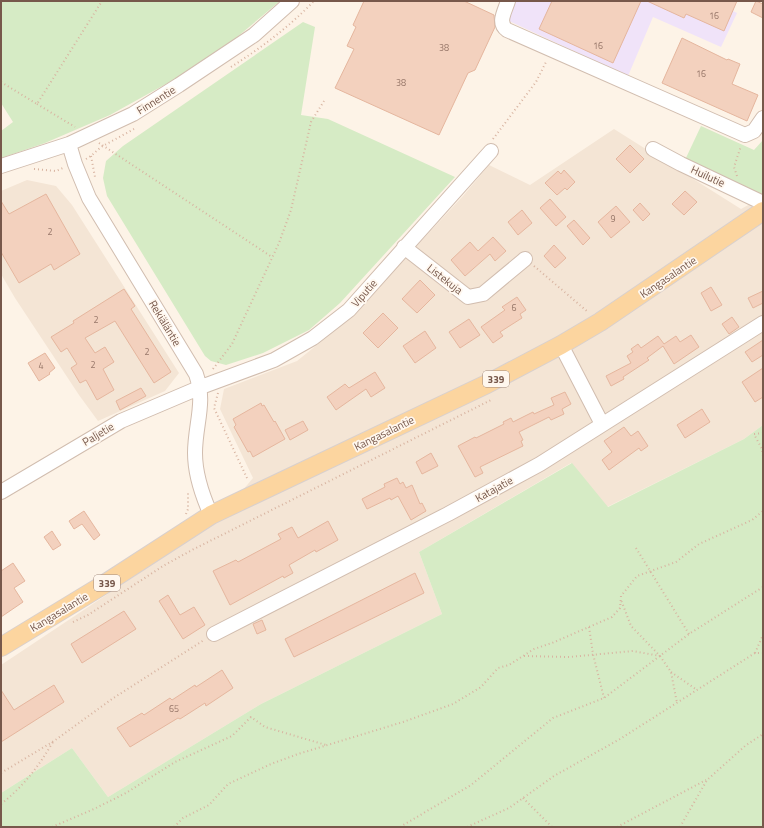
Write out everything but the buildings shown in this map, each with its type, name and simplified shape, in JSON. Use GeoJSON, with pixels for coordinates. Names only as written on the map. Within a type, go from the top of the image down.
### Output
{"type":"FeatureCollection","features":[{"type":"Feature","properties":{"kind":"main road","name":"Kangasalantie"},"geometry":{"type":"LineString","coordinates":[[1,647],[103,585],[211,515],[487,384],[560,345],[600,322],[763,211]]}},
{"type":"Feature","properties":{"kind":"street","name":"Finnentie"},"geometry":{"type":"LineString","coordinates":[[1,166],[69,144],[133,114],[254,35],[292,1]]}},
{"type":"Feature","properties":{"kind":"street"},"geometry":{"type":"LineString","coordinates":[[508,1],[501,21],[503,27],[552,50],[745,135],[754,131],[763,118]]}},
{"type":"Feature","properties":{"kind":"street","name":"Rekiäläntie"},"geometry":{"type":"LineString","coordinates":[[69,144],[75,164],[95,208],[196,374],[201,387],[195,453],[202,494],[211,515]]}},
{"type":"Feature","properties":{"kind":"street","name":"Viputie"},"geometry":{"type":"LineString","coordinates":[[201,387],[216,373],[274,360],[313,338],[349,310],[490,148]]}},
{"type":"Feature","properties":{"kind":"street","name":"Huilutie"},"geometry":{"type":"LineString","coordinates":[[653,149],[681,164],[763,202]]}},
{"type":"Feature","properties":{"kind":"street","name":"Listekuja"},"geometry":{"type":"LineString","coordinates":[[404,247],[468,297],[483,294],[525,259]]}},
{"type":"Feature","properties":{"kind":"street","name":"Katajatie"},"geometry":{"type":"LineString","coordinates":[[214,634],[448,514],[540,464],[763,323]]}},
{"type":"Feature","properties":{"kind":"street"},"geometry":{"type":"LineString","coordinates":[[560,345],[602,424]]}},
{"type":"Feature","properties":{"kind":"street","name":"Paljetie"},"geometry":{"type":"LineString","coordinates":[[1,492],[121,420],[201,387]]}},
{"type":"Feature","properties":{"kind":"path"},"geometry":{"type":"LineString","coordinates":[[37,104],[102,1]]}},
{"type":"Feature","properties":{"kind":"path"},"geometry":{"type":"LineString","coordinates":[[490,148],[536,82],[552,50]]}},
{"type":"Feature","properties":{"kind":"path"},"geometry":{"type":"LineString","coordinates":[[1,82],[87,135],[273,257]]}},
{"type":"Feature","properties":{"kind":"path"},"geometry":{"type":"LineString","coordinates":[[247,478],[214,408],[218,392],[216,373],[232,344],[273,257],[291,210],[311,122],[324,100]]}},
{"type":"Feature","properties":{"kind":"path"},"geometry":{"type":"LineString","coordinates":[[737,177],[734,167],[745,135]]}},
{"type":"Feature","properties":{"kind":"path"},"geometry":{"type":"LineString","coordinates":[[31,169],[56,171],[75,164]]}},
{"type":"Feature","properties":{"kind":"path"},"geometry":{"type":"LineString","coordinates":[[525,259],[600,322]]}},
{"type":"Feature","properties":{"kind":"path"},"geometry":{"type":"LineString","coordinates":[[68,624],[88,615],[163,566],[211,540],[499,396]]}},
{"type":"Feature","properties":{"kind":"path"},"geometry":{"type":"LineString","coordinates":[[763,433],[754,434],[762,449],[763,456]]}},
{"type":"Feature","properties":{"kind":"path"},"geometry":{"type":"LineString","coordinates":[[184,520],[188,509],[188,485]]}},
{"type":"Feature","properties":{"kind":"path"},"geometry":{"type":"LineString","coordinates":[[174,827],[183,818],[209,805],[228,784],[271,764],[327,745],[404,722],[453,704],[482,687],[498,668],[509,665],[534,649],[552,644],[612,617],[620,608],[621,596],[637,576],[676,562],[699,544],[752,520],[763,511]]}},
{"type":"Feature","properties":{"kind":"path"},"geometry":{"type":"LineString","coordinates":[[636,548],[689,634]]}},
{"type":"Feature","properties":{"kind":"path"},"geometry":{"type":"LineString","coordinates":[[400,827],[471,785],[553,718],[604,698],[689,634],[763,587]]}},
{"type":"Feature","properties":{"kind":"path"},"geometry":{"type":"LineString","coordinates":[[621,600],[631,626],[660,656],[671,672],[696,690]]}},
{"type":"Feature","properties":{"kind":"path"},"geometry":{"type":"LineString","coordinates":[[589,627],[593,654],[604,698]]}},
{"type":"Feature","properties":{"kind":"path"},"geometry":{"type":"LineString","coordinates":[[1,773],[54,741],[112,699],[214,634]]}},
{"type":"Feature","properties":{"kind":"path"},"geometry":{"type":"LineString","coordinates":[[755,653],[763,635]]}},
{"type":"Feature","properties":{"kind":"path"},"geometry":{"type":"LineString","coordinates":[[523,656],[568,657],[633,651],[660,656]]}},
{"type":"Feature","properties":{"kind":"path"},"geometry":{"type":"LineString","coordinates":[[467,827],[509,808],[554,776],[620,739],[755,653],[763,653]]}},
{"type":"Feature","properties":{"kind":"path"},"geometry":{"type":"LineString","coordinates":[[671,672],[677,702]]}},
{"type":"Feature","properties":{"kind":"path"},"geometry":{"type":"LineString","coordinates":[[52,827],[126,793],[175,762],[232,736],[251,717],[265,727],[327,745]]}},
{"type":"Feature","properties":{"kind":"path"},"geometry":{"type":"LineString","coordinates":[[617,827],[622,826],[707,780],[745,746],[763,734]]}},
{"type":"Feature","properties":{"kind":"path"},"geometry":{"type":"LineString","coordinates":[[1,804],[17,792],[41,763],[54,741]]}},
{"type":"Feature","properties":{"kind":"path"},"geometry":{"type":"LineString","coordinates":[[680,827],[707,780]]}},
{"type":"Feature","properties":{"kind":"path"},"geometry":{"type":"LineString","coordinates":[[523,798],[552,827]]}},
{"type":"Feature","properties":{"kind":"shaded area"},"geometry":{"type":"Polygon","coordinates":[[[516,1],[737,1],[733,11],[737,13],[721,47],[653,17],[628,76],[507,20],[516,1]]]}},
{"type":"Feature","properties":{"kind":"shaded area"},"geometry":{"type":"Polygon","coordinates":[[[614,129],[741,209],[763,197],[763,425],[744,439],[607,507],[571,463],[419,552],[442,614],[261,704],[108,797],[72,748],[1,793],[1,665],[216,522],[253,478],[220,409],[224,389],[297,361],[348,320],[463,196],[489,165],[530,185],[614,129]]]}},
{"type":"Feature","properties":{"kind":"shaded area"},"geometry":{"type":"Polygon","coordinates":[[[27,180],[56,186],[72,205],[179,373],[165,391],[98,421],[79,395],[15,298],[1,274],[1,191],[27,180]]]}},
{"type":"Feature","properties":{"kind":"green space"},"geometry":{"type":"Polygon","coordinates":[[[1,1],[280,1],[236,38],[175,79],[110,115],[45,143],[1,158],[1,131],[13,122],[1,103],[1,1]]]}},
{"type":"Feature","properties":{"kind":"green space"},"geometry":{"type":"Polygon","coordinates":[[[303,22],[315,27],[301,115],[328,119],[455,177],[340,303],[309,330],[263,353],[226,365],[211,361],[205,356],[107,196],[103,178],[106,161],[123,146],[303,22]]]}},
{"type":"Feature","properties":{"kind":"green space"},"geometry":{"type":"Polygon","coordinates":[[[701,126],[754,150],[763,140],[763,197],[685,160],[701,126]]]}},
{"type":"Feature","properties":{"kind":"green space"},"geometry":{"type":"Polygon","coordinates":[[[763,425],[763,827],[1,827],[1,793],[72,748],[108,797],[261,704],[442,614],[419,552],[572,463],[608,507],[744,439],[763,425]]]}}]}
